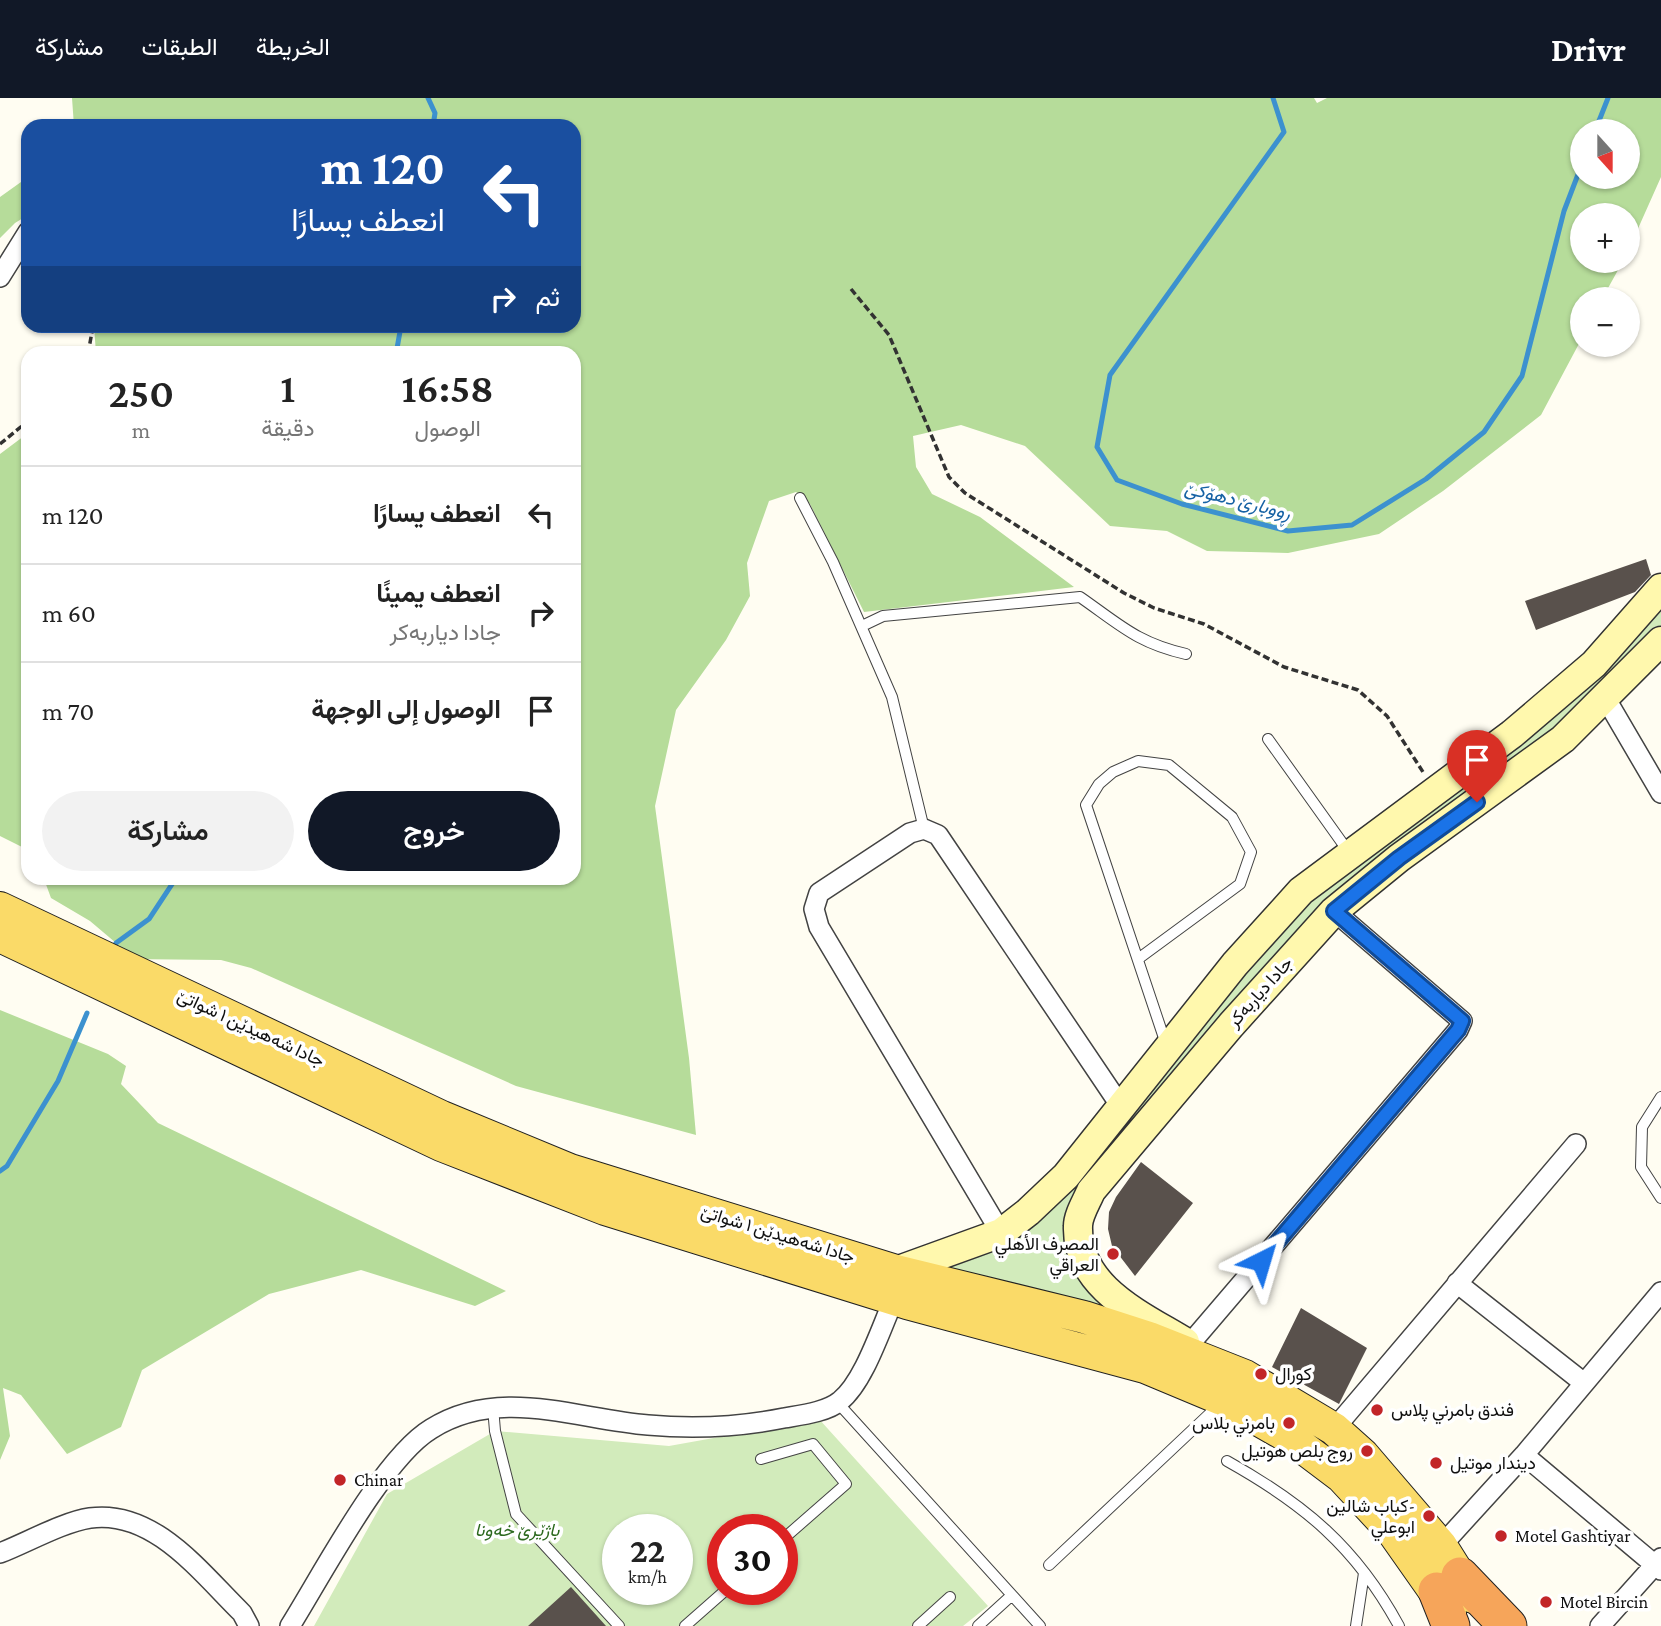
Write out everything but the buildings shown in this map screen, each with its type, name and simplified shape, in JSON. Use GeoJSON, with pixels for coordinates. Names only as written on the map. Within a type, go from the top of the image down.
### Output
{"type":"FeatureCollection","features":[{"type":"Feature","properties":{"kind":"highway"},"geometry":{"type":"LineString","coordinates":[[1446,1571],[1451,1626]]}},
{"type":"Feature","properties":{"kind":"highway"},"geometry":{"type":"LineString","coordinates":[[1446,1571],[1508,1626]]}},
{"type":"Feature","properties":{"kind":"main road","name":"جادا دیاربه‌كر"},"geometry":{"type":"LineString","coordinates":[[895,1285],[1001,1233],[1066,1176],[1235,964],[1301,891],[1513,734],[1594,664],[1661,589]]}},
{"type":"Feature","properties":{"kind":"main road","name":"جادا دیاربه‌كر"},"geometry":{"type":"LineString","coordinates":[[1245,1376],[1128,1308],[1102,1286],[1081,1255],[1078,1223],[1091,1191],[1200,1061],[1334,911],[1399,858],[1563,739],[1606,699],[1661,641]]}},
{"type":"Feature","properties":{"kind":"main road","name":"جادا شەهیدێن ١ شواتێ"},"geometry":{"type":"LineString","coordinates":[[0,908],[214,1024]]}},
{"type":"Feature","properties":{"kind":"main road","name":"جادا شەهیدێن ١ شواتێ"},"geometry":{"type":"LineString","coordinates":[[0,936],[570,1170],[895,1285],[1145,1367],[1224,1400],[1289,1437],[1342,1477],[1393,1532],[1446,1571],[1457,1626]]}},
{"type":"Feature","properties":{"kind":"main road"},"geometry":{"type":"LineString","coordinates":[[1170,1043],[1200,1061]]}},
{"type":"Feature","properties":{"kind":"main road","name":"جادا شەهیدێن ١ شواتێ"},"geometry":{"type":"LineString","coordinates":[[895,1285],[1084,1318],[1149,1338],[1245,1376],[1334,1429],[1363,1455],[1489,1626]]}},
{"type":"Feature","properties":{"kind":"street"},"geometry":{"type":"LineString","coordinates":[[0,277],[21,243]]}},
{"type":"Feature","properties":{"kind":"street"},"geometry":{"type":"LineString","coordinates":[[1606,699],[1661,793]]}},
{"type":"Feature","properties":{"kind":"street"},"geometry":{"type":"LineString","coordinates":[[1001,1233],[819,927],[814,909],[819,893],[910,833],[925,829],[938,835],[1120,1105]]}},
{"type":"Feature","properties":{"kind":"street"},"geometry":{"type":"LineString","coordinates":[[1189,1345],[1458,1030],[1462,1021],[1334,911]]}},
{"type":"Feature","properties":{"kind":"street"},"geometry":{"type":"LineString","coordinates":[[1334,1429],[1576,1144]]}},
{"type":"Feature","properties":{"kind":"street"},"geometry":{"type":"LineString","coordinates":[[1458,1283],[1584,1383]]}},
{"type":"Feature","properties":{"kind":"street"},"geometry":{"type":"LineString","coordinates":[[290,1626],[401,1454],[430,1429],[493,1407],[536,1407],[645,1425],[693,1428],[747,1425],[806,1414],[838,1403],[854,1386],[895,1285]]}},
{"type":"Feature","properties":{"kind":"street"},"geometry":{"type":"LineString","coordinates":[[1446,1571],[1524,1455],[1661,1292]]}},
{"type":"Feature","properties":{"kind":"street"},"geometry":{"type":"LineString","coordinates":[[1524,1455],[1659,1564],[1600,1626]]}},
{"type":"Feature","properties":{"kind":"street"},"geometry":{"type":"LineString","coordinates":[[0,1553],[87,1518],[117,1517],[164,1537],[242,1613],[249,1626]]}},
{"type":"Feature","properties":{"kind":"lane"},"geometry":{"type":"LineString","coordinates":[[800,498],[862,626],[892,697],[925,829]]}},
{"type":"Feature","properties":{"kind":"lane"},"geometry":{"type":"LineString","coordinates":[[862,626],[883,616],[1080,597],[1134,637],[1154,647],[1186,654]]}},
{"type":"Feature","properties":{"kind":"lane"},"geometry":{"type":"LineString","coordinates":[[1268,738],[1350,855]]}},
{"type":"Feature","properties":{"kind":"lane"},"geometry":{"type":"LineString","coordinates":[[1138,959],[1240,884],[1251,852],[1232,817],[1169,765],[1138,761],[1113,772],[1098,784],[1086,805],[1138,959],[1170,1043]]}},
{"type":"Feature","properties":{"kind":"lane"},"geometry":{"type":"LineString","coordinates":[[1661,1097],[1642,1127],[1641,1167],[1661,1198]]}},
{"type":"Feature","properties":{"kind":"lane"},"geometry":{"type":"LineString","coordinates":[[1049,1565],[1224,1400]]}},
{"type":"Feature","properties":{"kind":"lane"},"geometry":{"type":"LineString","coordinates":[[838,1403],[1041,1626]]}},
{"type":"Feature","properties":{"kind":"lane"},"geometry":{"type":"LineString","coordinates":[[493,1407],[495,1431],[516,1514],[619,1626]]}},
{"type":"Feature","properties":{"kind":"lane"},"geometry":{"type":"LineString","coordinates":[[761,1459],[813,1444],[845,1484],[798,1526]]}},
{"type":"Feature","properties":{"kind":"lane"},"geometry":{"type":"LineString","coordinates":[[1227,1461],[1277,1489],[1324,1524],[1364,1573],[1399,1626]]}},
{"type":"Feature","properties":{"kind":"lane"},"geometry":{"type":"LineString","coordinates":[[1356,1626],[1364,1573]]}},
{"type":"Feature","properties":{"kind":"lane"},"geometry":{"type":"LineString","coordinates":[[978,1626],[1012,1595]]}},
{"type":"Feature","properties":{"kind":"lane"},"geometry":{"type":"LineString","coordinates":[[918,1626],[950,1597]]}},
{"type":"Feature","properties":{"kind":"lane"},"geometry":{"type":"LineString","coordinates":[[685,1626],[709,1605]]}},
{"type":"Feature","properties":{"kind":"path"},"geometry":{"type":"LineString","coordinates":[[850,289],[889,335],[950,477],[965,493],[1124,593],[1154,608],[1204,624],[1284,667],[1358,690],[1387,716],[1435,791]]}},
{"type":"Feature","properties":{"kind":"path"},"geometry":{"type":"LineString","coordinates":[[0,444],[21,427]]}},
{"type":"Feature","properties":{"kind":"green space"},"geometry":{"type":"Polygon","coordinates":[[[72,98],[1314,98],[1317,103],[1327,98],[1661,98],[1661,177],[1640,224],[1640,203],[1570,203],[1570,273],[1616,273],[1609,287],[1570,287],[1572,357],[1541,415],[1443,491],[1379,534],[1288,553],[1207,551],[1167,531],[1110,526],[1025,446],[961,425],[913,436],[916,467],[932,494],[980,517],[1074,587],[864,612],[810,504],[796,492],[769,501],[747,563],[750,596],[726,640],[676,710],[655,806],[689,1058],[696,1135],[516,1086],[251,968],[221,960],[128,959],[116,943],[90,921],[51,898],[46,885],[581,885],[581,346],[95,346],[95,333],[581,333],[581,119],[74,119],[72,98]]]}},
{"type":"Feature","properties":{"kind":"green space"},"geometry":{"type":"Polygon","coordinates":[[[21,182],[21,219],[0,238],[0,197],[21,182]]]}},
{"type":"Feature","properties":{"kind":"green space"},"geometry":{"type":"Polygon","coordinates":[[[21,438],[21,846],[0,836],[0,454],[21,438]]]}},
{"type":"Feature","properties":{"kind":"green space"},"geometry":{"type":"Polygon","coordinates":[[[1661,588],[1661,641],[1399,858],[1091,1191],[1081,1255],[1164,1329],[896,1271],[1001,1233],[1301,891],[1512,734],[1661,588]]]}},
{"type":"Feature","properties":{"kind":"green space"},"geometry":{"type":"Polygon","coordinates":[[[0,1010],[108,1054],[126,1066],[121,1084],[158,1123],[506,1291],[475,1306],[361,1270],[269,1294],[142,1370],[121,1427],[67,1454],[21,1395],[3,1388],[10,1436],[0,1460],[0,1010]]]}},
{"type":"Feature","properties":{"kind":"green space","name":"باژێرێ خه‌ونا"},"geometry":{"type":"Polygon","coordinates":[[[819,1419],[988,1606],[963,1626],[314,1626],[387,1494],[495,1431],[669,1446],[819,1419]]]}},
{"type":"Feature","properties":{"kind":"waterway","name":"ڕووبارێ دهۆكێ"},"geometry":{"type":"LineString","coordinates":[[428,98],[435,113],[434,119]]}},
{"type":"Feature","properties":{"kind":"waterway","name":"ڕووبارێ دهۆكێ"},"geometry":{"type":"LineString","coordinates":[[1273,98],[1284,132],[1110,375],[1097,447],[1117,480],[1182,504],[1288,531],[1352,525],[1426,479],[1484,432],[1522,376],[1564,211],[1572,189]]}},
{"type":"Feature","properties":{"kind":"waterway","name":"ڕووبارێ دهۆكێ"},"geometry":{"type":"LineString","coordinates":[[1600,119],[1608,98]]}},
{"type":"Feature","properties":{"kind":"waterway","name":"ڕووبارێ دهۆكێ"},"geometry":{"type":"LineString","coordinates":[[397,346],[400,333]]}},
{"type":"Feature","properties":{"kind":"waterway","name":"ڕووبارێ دهۆكێ"},"geometry":{"type":"LineString","coordinates":[[113,951],[116,943],[149,919],[171,885]]}},
{"type":"Feature","properties":{"kind":"waterway","name":"ڕووبارێ دهۆكێ"},"geometry":{"type":"LineString","coordinates":[[0,1171],[7,1166],[58,1081],[87,1013]]}},
{"type":"Feature","properties":{"kind":"place","name":"المصرف الأهلي العراقي"},"geometry":{"type":"Point","coordinates":[1113,1254]}},
{"type":"Feature","properties":{"kind":"place","name":"كورال"},"geometry":{"type":"Point","coordinates":[1261,1374]}},
{"type":"Feature","properties":{"kind":"place","name":"فندق بامرني پلاس"},"geometry":{"type":"Point","coordinates":[1377,1410]}},
{"type":"Feature","properties":{"kind":"place","name":"بامرني بلاس"},"geometry":{"type":"Point","coordinates":[1289,1423]}},
{"type":"Feature","properties":{"kind":"place","name":"روج بلص هوتيل"},"geometry":{"type":"Point","coordinates":[1367,1451]}},
{"type":"Feature","properties":{"kind":"place","name":"ديندار موتيل"},"geometry":{"type":"Point","coordinates":[1436,1463]}},
{"type":"Feature","properties":{"kind":"place","name":"Chinar"},"geometry":{"type":"Point","coordinates":[340,1480]}},
{"type":"Feature","properties":{"kind":"place","name":"كباب شالين- ابوعلي"},"geometry":{"type":"Point","coordinates":[1429,1516]}},
{"type":"Feature","properties":{"kind":"place","name":"Motel Gashtiyar"},"geometry":{"type":"Point","coordinates":[1501,1536]}},
{"type":"Feature","properties":{"kind":"place","name":"Motel Bircin"},"geometry":{"type":"Point","coordinates":[1546,1602]}},
{"type":"Feature","properties":{"kind":"route"},"geometry":{"type":"LineString","coordinates":[[1261,1261],[1458,1030],[1462,1021],[1334,911],[1399,858],[1477,802]]}}]}
